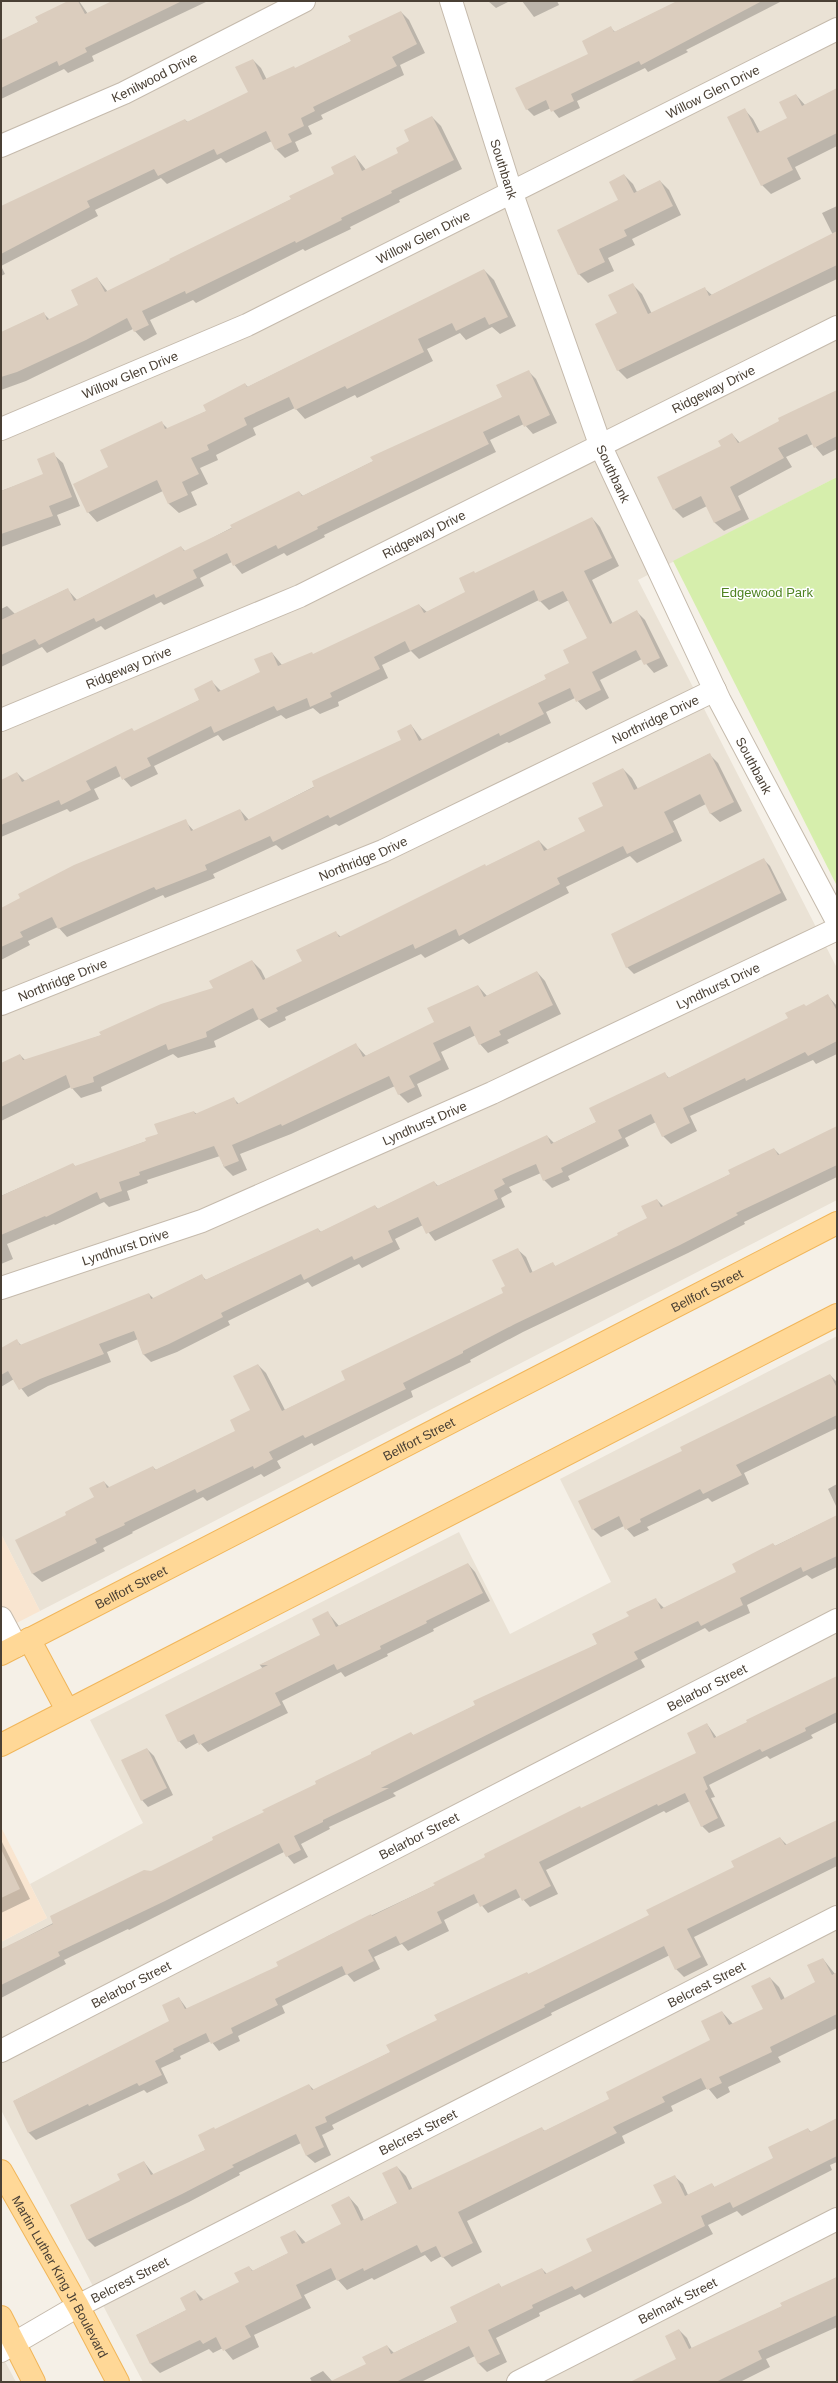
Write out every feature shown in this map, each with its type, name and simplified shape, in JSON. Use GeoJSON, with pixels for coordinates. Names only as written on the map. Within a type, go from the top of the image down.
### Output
{"type":"FeatureCollection","features":[{"type":"Feature","properties":{"kind":"main road","name":"Bellfort Street"},"geometry":{"type":"LineString","coordinates":[[15,1646],[837,1223]]}},
{"type":"Feature","properties":{"kind":"main road"},"geometry":{"type":"LineString","coordinates":[[1,1745],[837,1315]]}},
{"type":"Feature","properties":{"kind":"main road"},"geometry":{"type":"LineString","coordinates":[[15,1646],[67,1710]]}},
{"type":"Feature","properties":{"kind":"main road","name":"Martin Luther King Jr Boulevard"},"geometry":{"type":"LineString","coordinates":[[1,2171],[78,2306],[118,2382]]}},
{"type":"Feature","properties":{"kind":"main road"},"geometry":{"type":"LineString","coordinates":[[1,2317],[8,2348],[34,2382]]}},
{"type":"Feature","properties":{"kind":"street","name":"Kenilwood Drive"},"geometry":{"type":"LineString","coordinates":[[1,146],[124,93],[304,1]]}},
{"type":"Feature","properties":{"kind":"street","name":"Southbank"},"geometry":{"type":"LineString","coordinates":[[451,1],[510,191],[601,447],[715,690],[830,893],[837,921]]}},
{"type":"Feature","properties":{"kind":"street","name":"Willow Glen Drive"},"geometry":{"type":"LineString","coordinates":[[1,429],[247,325],[510,191],[837,29]]}},
{"type":"Feature","properties":{"kind":"street","name":"Ridgeway Drive"},"geometry":{"type":"LineString","coordinates":[[1,720],[300,596],[601,447],[837,326]]}},
{"type":"Feature","properties":{"kind":"street","name":"Northridge Drive"},"geometry":{"type":"LineString","coordinates":[[1,1004],[383,851],[715,690]]}},
{"type":"Feature","properties":{"kind":"street","name":"Lyndhurst Drive"},"geometry":{"type":"LineString","coordinates":[[1,1288],[202,1221],[492,1093],[837,929]]}},
{"type":"Feature","properties":{"kind":"street"},"geometry":{"type":"LineString","coordinates":[[1,1618],[15,1646]]}},
{"type":"Feature","properties":{"kind":"street","name":"Belarbor Street"},"geometry":{"type":"LineString","coordinates":[[1,2051],[837,1620]]}},
{"type":"Feature","properties":{"kind":"street","name":"Belcrest Street"},"geometry":{"type":"LineString","coordinates":[[8,2348],[78,2306],[837,1917]]}},
{"type":"Feature","properties":{"kind":"street","name":"Belmark Street"},"geometry":{"type":"LineString","coordinates":[[518,2382],[837,2219]]}},
{"type":"Feature","properties":{"kind":"shaded area"},"geometry":{"type":"Polygon","coordinates":[[[1,1],[837,1],[837,477],[638,580],[837,968],[837,1200],[40,1611],[1,1534],[1,1]]]}},
{"type":"Feature","properties":{"kind":"shaded area"},"geometry":{"type":"Polygon","coordinates":[[[837,1336],[837,2382],[143,2382],[1,2110],[1,1942],[47,1918],[30,1884],[143,1823],[90,1720],[459,1532],[510,1634],[611,1582],[560,1479],[837,1336]]]}},
{"type":"Feature","properties":{"kind":"shaded area"},"geometry":{"type":"Polygon","coordinates":[[[1,1534],[40,1611],[1,1631],[1,1534]]]}},
{"type":"Feature","properties":{"kind":"shaded area"},"geometry":{"type":"Polygon","coordinates":[[[1,1827],[47,1918],[1,1942],[1,1827]]]}},
{"type":"Feature","properties":{"kind":"shaded area"},"geometry":{"type":"Polygon","coordinates":[[[1,2354],[16,2382],[1,2382],[1,2354]]]}},
{"type":"Feature","properties":{"kind":"green space","name":"Edgewood Park"},"geometry":{"type":"Polygon","coordinates":[[[837,477],[837,886],[673,561],[837,477]]]}},
{"type":"Feature","properties":{"kind":"building"},"geometry":{"type":"Polygon","coordinates":[[[68,1],[78,1],[85,14],[112,1],[182,1],[85,48],[87,52],[59,66],[57,61],[1,88],[1,40],[38,22],[35,17],[68,1]]]}},
{"type":"Feature","properties":{"kind":"building"},"geometry":{"type":"Polygon","coordinates":[[[677,1],[762,1],[641,65],[639,61],[571,94],[574,101],[551,112],[546,100],[526,110],[515,88],[588,54],[582,41],[611,26],[614,32],[677,1]]]}},
{"type":"Feature","properties":{"kind":"building"},"geometry":{"type":"Polygon","coordinates":[[[401,11],[417,44],[392,57],[397,66],[313,107],[315,111],[301,118],[304,126],[288,134],[292,142],[275,150],[266,131],[217,155],[214,149],[158,176],[154,169],[87,201],[90,207],[1,254],[1,206],[185,119],[187,122],[248,92],[235,67],[253,59],[263,80],[294,66],[295,68],[351,41],[348,36],[401,11]]]}},
{"type":"Feature","properties":{"kind":"building"},"geometry":{"type":"Polygon","coordinates":[[[837,88],[837,133],[787,158],[793,170],[761,186],[727,117],[745,108],[757,133],[787,118],[779,102],[796,94],[802,106],[837,88]]]}},
{"type":"Feature","properties":{"kind":"building"},"geometry":{"type":"Polygon","coordinates":[[[432,116],[454,160],[391,191],[392,193],[341,218],[342,220],[296,243],[295,241],[186,294],[185,291],[142,311],[149,325],[134,332],[127,318],[86,340],[17,372],[1,377],[1,332],[44,312],[47,320],[78,305],[71,290],[97,277],[105,292],[170,260],[169,259],[291,199],[289,196],[334,174],[331,167],[355,155],[362,171],[398,153],[396,148],[409,141],[404,130],[432,116]]]}},
{"type":"Feature","properties":{"kind":"building"},"geometry":{"type":"Polygon","coordinates":[[[624,174],[634,193],[660,180],[673,206],[624,230],[627,236],[599,249],[605,262],[578,275],[557,230],[618,200],[609,182],[624,174]]]}},
{"type":"Feature","properties":{"kind":"building"},"geometry":{"type":"Polygon","coordinates":[[[837,231],[837,265],[617,371],[595,324],[617,313],[608,295],[633,283],[648,314],[705,287],[709,296],[837,231]]]}},
{"type":"Feature","properties":{"kind":"building"},"geometry":{"type":"Polygon","coordinates":[[[484,269],[508,317],[489,325],[485,317],[456,331],[452,323],[418,339],[424,352],[347,389],[345,386],[295,410],[289,397],[244,418],[247,425],[207,445],[209,450],[191,458],[199,474],[182,482],[188,495],[168,504],[157,480],[87,513],[73,484],[108,467],[100,450],[162,421],[165,429],[206,411],[203,405],[245,383],[247,387],[484,269]]]}},
{"type":"Feature","properties":{"kind":"building"},"geometry":{"type":"Polygon","coordinates":[[[529,370],[550,415],[524,427],[519,415],[483,432],[489,444],[317,527],[318,529],[278,549],[276,545],[233,566],[227,553],[193,570],[197,578],[156,598],[154,594],[96,622],[94,618],[39,645],[35,639],[1,655],[1,620],[68,588],[74,601],[181,546],[184,551],[232,528],[230,525],[299,491],[302,496],[373,461],[370,457],[502,397],[496,385],[529,370]]]}},
{"type":"Feature","properties":{"kind":"building"},"geometry":{"type":"Polygon","coordinates":[[[837,390],[837,436],[814,448],[807,434],[778,448],[784,458],[730,487],[741,510],[714,523],[701,496],[673,510],[657,477],[721,446],[718,441],[732,433],[738,443],[779,421],[778,418],[837,390]]]}},
{"type":"Feature","properties":{"kind":"building"},"geometry":{"type":"Polygon","coordinates":[[[54,452],[72,497],[49,506],[53,516],[1,534],[1,491],[43,474],[37,459],[54,452]]]}},
{"type":"Feature","properties":{"kind":"building"},"geometry":{"type":"Polygon","coordinates":[[[592,517],[612,558],[584,571],[610,624],[637,610],[660,658],[644,665],[636,650],[592,672],[601,690],[576,702],[570,688],[538,703],[544,714],[500,736],[499,733],[330,818],[328,815],[273,842],[270,836],[205,865],[207,870],[156,890],[154,887],[58,929],[52,917],[20,932],[23,937],[1,947],[1,908],[20,898],[18,894],[74,865],[186,819],[191,831],[240,809],[245,821],[314,787],[312,781],[401,740],[397,731],[411,724],[419,741],[546,679],[544,675],[569,663],[563,650],[587,638],[563,591],[539,602],[534,590],[410,651],[405,641],[374,657],[380,669],[330,693],[332,697],[310,707],[307,698],[277,711],[274,706],[214,733],[211,726],[147,758],[151,766],[122,780],[116,766],[86,781],[91,790],[61,805],[59,800],[1,825],[1,780],[17,772],[22,782],[132,728],[134,731],[199,700],[194,689],[212,680],[218,692],[260,672],[254,659],[272,652],[278,666],[312,652],[313,654],[419,604],[424,613],[465,592],[459,578],[474,571],[475,573],[592,517]]]}},
{"type":"Feature","properties":{"kind":"building"},"geometry":{"type":"Polygon","coordinates":[[[710,753],[734,802],[710,814],[700,794],[664,812],[674,832],[627,854],[623,846],[557,878],[560,884],[459,936],[456,929],[415,949],[413,944],[276,1008],[278,1011],[259,1020],[253,1008],[206,1032],[207,1037],[168,1050],[166,1044],[93,1077],[94,1082],[71,1089],[66,1075],[1,1107],[1,1063],[20,1054],[23,1060],[101,1035],[99,1032],[161,1004],[213,988],[209,981],[252,960],[263,980],[302,961],[296,950],[336,931],[339,937],[485,864],[486,866],[539,840],[544,851],[585,831],[578,818],[603,806],[592,783],[623,768],[634,790],[710,753]]]}},
{"type":"Feature","properties":{"kind":"building"},"geometry":{"type":"Polygon","coordinates":[[[764,858],[781,893],[626,968],[611,934],[764,858]]]}},
{"type":"Feature","properties":{"kind":"building"},"geometry":{"type":"Polygon","coordinates":[[[537,971],[553,1005],[499,1031],[501,1035],[479,1045],[470,1026],[433,1043],[441,1060],[409,1076],[415,1087],[398,1095],[389,1076],[282,1126],[281,1124],[232,1145],[239,1161],[224,1167],[214,1146],[139,1172],[140,1175],[119,1182],[122,1191],[100,1199],[97,1192],[46,1217],[45,1216],[1,1235],[1,1196],[73,1163],[75,1166],[146,1141],[145,1138],[158,1134],[154,1124],[194,1111],[195,1114],[234,1097],[237,1104],[356,1043],[363,1057],[434,1022],[427,1008],[478,985],[484,997],[537,971]]]}},
{"type":"Feature","properties":{"kind":"building"},"geometry":{"type":"Polygon","coordinates":[[[828,994],[837,1011],[837,1041],[808,1056],[805,1052],[746,1081],[745,1078],[683,1108],[690,1123],[662,1137],[651,1114],[618,1130],[622,1138],[561,1168],[563,1172],[543,1181],[536,1164],[502,1179],[505,1184],[494,1190],[498,1199],[426,1234],[418,1217],[388,1231],[393,1242],[354,1260],[352,1256],[304,1280],[301,1274],[221,1313],[223,1317],[169,1344],[143,1355],[134,1331],[99,1344],[104,1354],[40,1379],[19,1390],[8,1371],[1,1375],[1,1348],[17,1339],[20,1345],[149,1293],[151,1299],[202,1274],[205,1280],[318,1228],[320,1232],[375,1205],[377,1209],[434,1181],[437,1186],[547,1135],[551,1144],[596,1122],[589,1108],[665,1072],[668,1078],[788,1018],[785,1013],[804,1004],[806,1006],[828,994]]]}},
{"type":"Feature","properties":{"kind":"building"},"geometry":{"type":"Polygon","coordinates":[[[837,1126],[837,1165],[736,1213],[738,1215],[680,1245],[515,1324],[463,1351],[463,1353],[403,1383],[406,1389],[305,1438],[303,1435],[269,1452],[273,1459],[254,1469],[253,1466],[197,1493],[195,1489],[124,1523],[125,1525],[95,1539],[97,1543],[32,1574],[15,1540],[66,1515],[65,1512],[94,1497],[89,1488],[104,1481],[107,1488],[153,1466],[155,1470],[235,1431],[230,1420],[250,1410],[233,1376],[258,1364],[282,1411],[345,1380],[341,1371],[503,1293],[501,1288],[505,1286],[492,1260],[518,1248],[530,1273],[553,1262],[555,1266],[618,1235],[617,1233],[647,1218],[641,1206],[657,1199],[661,1207],[730,1174],[728,1170],[774,1148],[778,1155],[837,1126]]]}},
{"type":"Feature","properties":{"kind":"building"},"geometry":{"type":"Polygon","coordinates":[[[830,1374],[837,1388],[837,1415],[736,1465],[742,1475],[703,1494],[700,1489],[640,1519],[641,1522],[625,1530],[619,1516],[592,1530],[578,1501],[682,1451],[680,1447],[830,1374]]]}},
{"type":"Feature","properties":{"kind":"building"},"geometry":{"type":"Polygon","coordinates":[[[837,1515],[837,1556],[803,1572],[801,1567],[740,1598],[743,1605],[701,1626],[698,1621],[634,1652],[638,1659],[381,1788],[389,1788],[323,1820],[323,1822],[294,1836],[301,1850],[286,1857],[279,1843],[165,1901],[58,1952],[60,1956],[1,1985],[1,1949],[53,1924],[50,1916],[144,1870],[151,1871],[213,1840],[212,1837],[264,1812],[262,1810],[316,1784],[315,1781],[371,1754],[371,1752],[411,1732],[413,1735],[475,1705],[473,1701],[597,1644],[592,1634],[629,1616],[626,1612],[656,1598],[661,1609],[736,1572],[732,1564],[773,1543],[775,1546],[837,1515]]]}},
{"type":"Feature","properties":{"kind":"building"},"geometry":{"type":"Polygon","coordinates":[[[468,1563],[483,1593],[380,1646],[381,1649],[337,1670],[334,1664],[275,1693],[281,1705],[255,1718],[199,1745],[194,1734],[178,1742],[165,1715],[268,1665],[259,1665],[320,1635],[312,1619],[328,1611],[336,1627],[468,1563]]]}},
{"type":"Feature","properties":{"kind":"building"},"geometry":{"type":"Polygon","coordinates":[[[837,1676],[837,1712],[805,1728],[806,1731],[762,1752],[760,1749],[703,1777],[708,1789],[705,1791],[718,1818],[701,1827],[685,1793],[658,1806],[657,1804],[539,1862],[551,1886],[522,1901],[516,1889],[480,1907],[474,1894],[437,1912],[442,1923],[400,1944],[396,1936],[368,1950],[374,1961],[346,1975],[342,1966],[275,1999],[278,2005],[231,2028],[233,2033],[211,2044],[206,2033],[173,2049],[174,2051],[155,2061],[162,2075],[139,2086],[137,2083],[89,2106],[88,2104],[28,2133],[13,2101],[169,2021],[162,2005],[179,1997],[185,2009],[278,1966],[276,1962],[371,1914],[372,1916],[435,1885],[433,1883],[485,1857],[484,1854],[580,1806],[581,1808],[696,1753],[687,1733],[707,1723],[714,1738],[747,1722],[746,1720],[837,1676]]]}},
{"type":"Feature","properties":{"kind":"building"},"geometry":{"type":"Polygon","coordinates":[[[147,1748],[167,1788],[141,1801],[121,1760],[147,1748]]]}},
{"type":"Feature","properties":{"kind":"building"},"geometry":{"type":"Polygon","coordinates":[[[837,1820],[837,1856],[687,1929],[701,1957],[675,1970],[664,1946],[544,2005],[545,2007],[325,2117],[327,2122],[315,2127],[324,2147],[306,2156],[296,2134],[232,2165],[234,2167],[182,2194],[87,2240],[70,2205],[120,2180],[117,2174],[144,2161],[151,2175],[205,2150],[198,2135],[214,2127],[215,2129],[309,2084],[312,2090],[390,2052],[386,2045],[437,2020],[434,2015],[527,1972],[528,1974],[649,1915],[646,1910],[734,1867],[731,1861],[780,1837],[785,1845],[837,1820]]]}},
{"type":"Feature","properties":{"kind":"building"},"geometry":{"type":"Polygon","coordinates":[[[1,1849],[20,1889],[1,1898],[1,1849]]]}},
{"type":"Feature","properties":{"kind":"building"},"geometry":{"type":"Polygon","coordinates":[[[823,1958],[832,1975],[837,1972],[837,2014],[770,2047],[772,2052],[719,2077],[722,2083],[707,2090],[701,2078],[662,2097],[665,2102],[613,2127],[617,2133],[458,2212],[473,2243],[442,2258],[436,2246],[421,2253],[417,2245],[364,2271],[363,2268],[337,2281],[331,2268],[296,2285],[302,2298],[245,2326],[251,2337],[223,2351],[216,2337],[203,2344],[200,2340],[150,2364],[136,2335],[186,2310],[180,2298],[195,2290],[200,2301],[239,2282],[234,2273],[249,2266],[252,2271],[288,2253],[280,2237],[295,2230],[302,2244],[341,2224],[331,2205],[349,2196],[361,2221],[397,2203],[382,2173],[397,2166],[409,2190],[542,2127],[544,2131],[609,2099],[606,2092],[710,2040],[701,2021],[722,2011],[729,2025],[763,2009],[751,1986],[770,1977],[781,2000],[815,1982],[807,1965],[823,1958]]]}},
{"type":"Feature","properties":{"kind":"building"},"geometry":{"type":"Polygon","coordinates":[[[837,2118],[837,2156],[733,2208],[730,2202],[701,2216],[705,2226],[575,2290],[572,2286],[532,2305],[533,2308],[488,2330],[500,2354],[478,2364],[469,2346],[396,2382],[329,2382],[366,2364],[362,2357],[387,2345],[391,2354],[457,2322],[450,2307],[499,2283],[501,2287],[542,2268],[545,2274],[592,2251],[586,2239],[662,2203],[653,2185],[675,2175],[685,2196],[712,2183],[714,2187],[773,2158],[768,2147],[808,2128],[810,2132],[837,2118]]]}},
{"type":"Feature","properties":{"kind":"building"},"geometry":{"type":"Polygon","coordinates":[[[837,2277],[837,2315],[758,2351],[762,2359],[716,2382],[630,2382],[676,2359],[665,2336],[679,2329],[689,2349],[782,2306],[780,2303],[837,2277]]]}}]}
